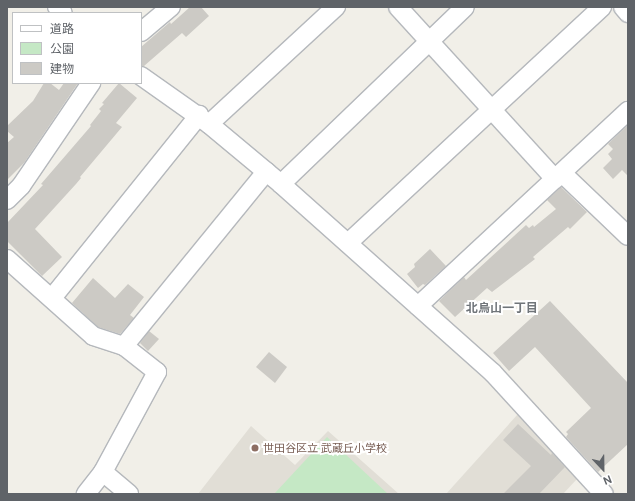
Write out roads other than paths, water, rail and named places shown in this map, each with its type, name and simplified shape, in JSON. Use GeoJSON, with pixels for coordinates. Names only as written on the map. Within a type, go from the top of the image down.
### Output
{"type":"FeatureCollection","features":[{"type":"Feature","properties":{"kind":"street"},"geometry":{"type":"LineString","coordinates":[[52,298],[204,119],[336,7]]}},
{"type":"Feature","properties":{"kind":"street"},"geometry":{"type":"LineString","coordinates":[[398,7],[493,109],[559,176],[628,236]]}},
{"type":"Feature","properties":{"kind":"street"},"geometry":{"type":"LineString","coordinates":[[281,184],[465,7]]}},
{"type":"Feature","properties":{"kind":"street"},"geometry":{"type":"LineString","coordinates":[[348,243],[602,7]]}},
{"type":"Feature","properties":{"kind":"street"},"geometry":{"type":"LineString","coordinates":[[623,7],[628,13]]}},
{"type":"Feature","properties":{"kind":"street"},"geometry":{"type":"LineString","coordinates":[[142,31],[169,8]]}},
{"type":"Feature","properties":{"kind":"street"},"geometry":{"type":"LineString","coordinates":[[142,77],[204,119],[281,184],[493,373],[604,494]]}},
{"type":"Feature","properties":{"kind":"street"},"geometry":{"type":"LineString","coordinates":[[7,200],[21,186],[90,84]]}},
{"type":"Feature","properties":{"kind":"street"},"geometry":{"type":"LineString","coordinates":[[418,306],[628,111]]}},
{"type":"Feature","properties":{"kind":"street"},"geometry":{"type":"LineString","coordinates":[[124,346],[266,172]]}},
{"type":"Feature","properties":{"kind":"street"},"geometry":{"type":"LineString","coordinates":[[7,259],[93,336],[124,346],[157,372],[103,472],[86,494]]}},
{"type":"Feature","properties":{"kind":"street"},"geometry":{"type":"LineString","coordinates":[[103,472],[129,494]]}},
{"type":"Feature","properties":{"kind":"place","name":"世田谷区立 武蔵丘小学校"},"geometry":{"type":"Point","coordinates":[255,448]}},
{"type":"Feature","properties":{"kind":"district","name":"北烏山一丁目"},"geometry":{"type":"Point","coordinates":[502,309]}}]}
